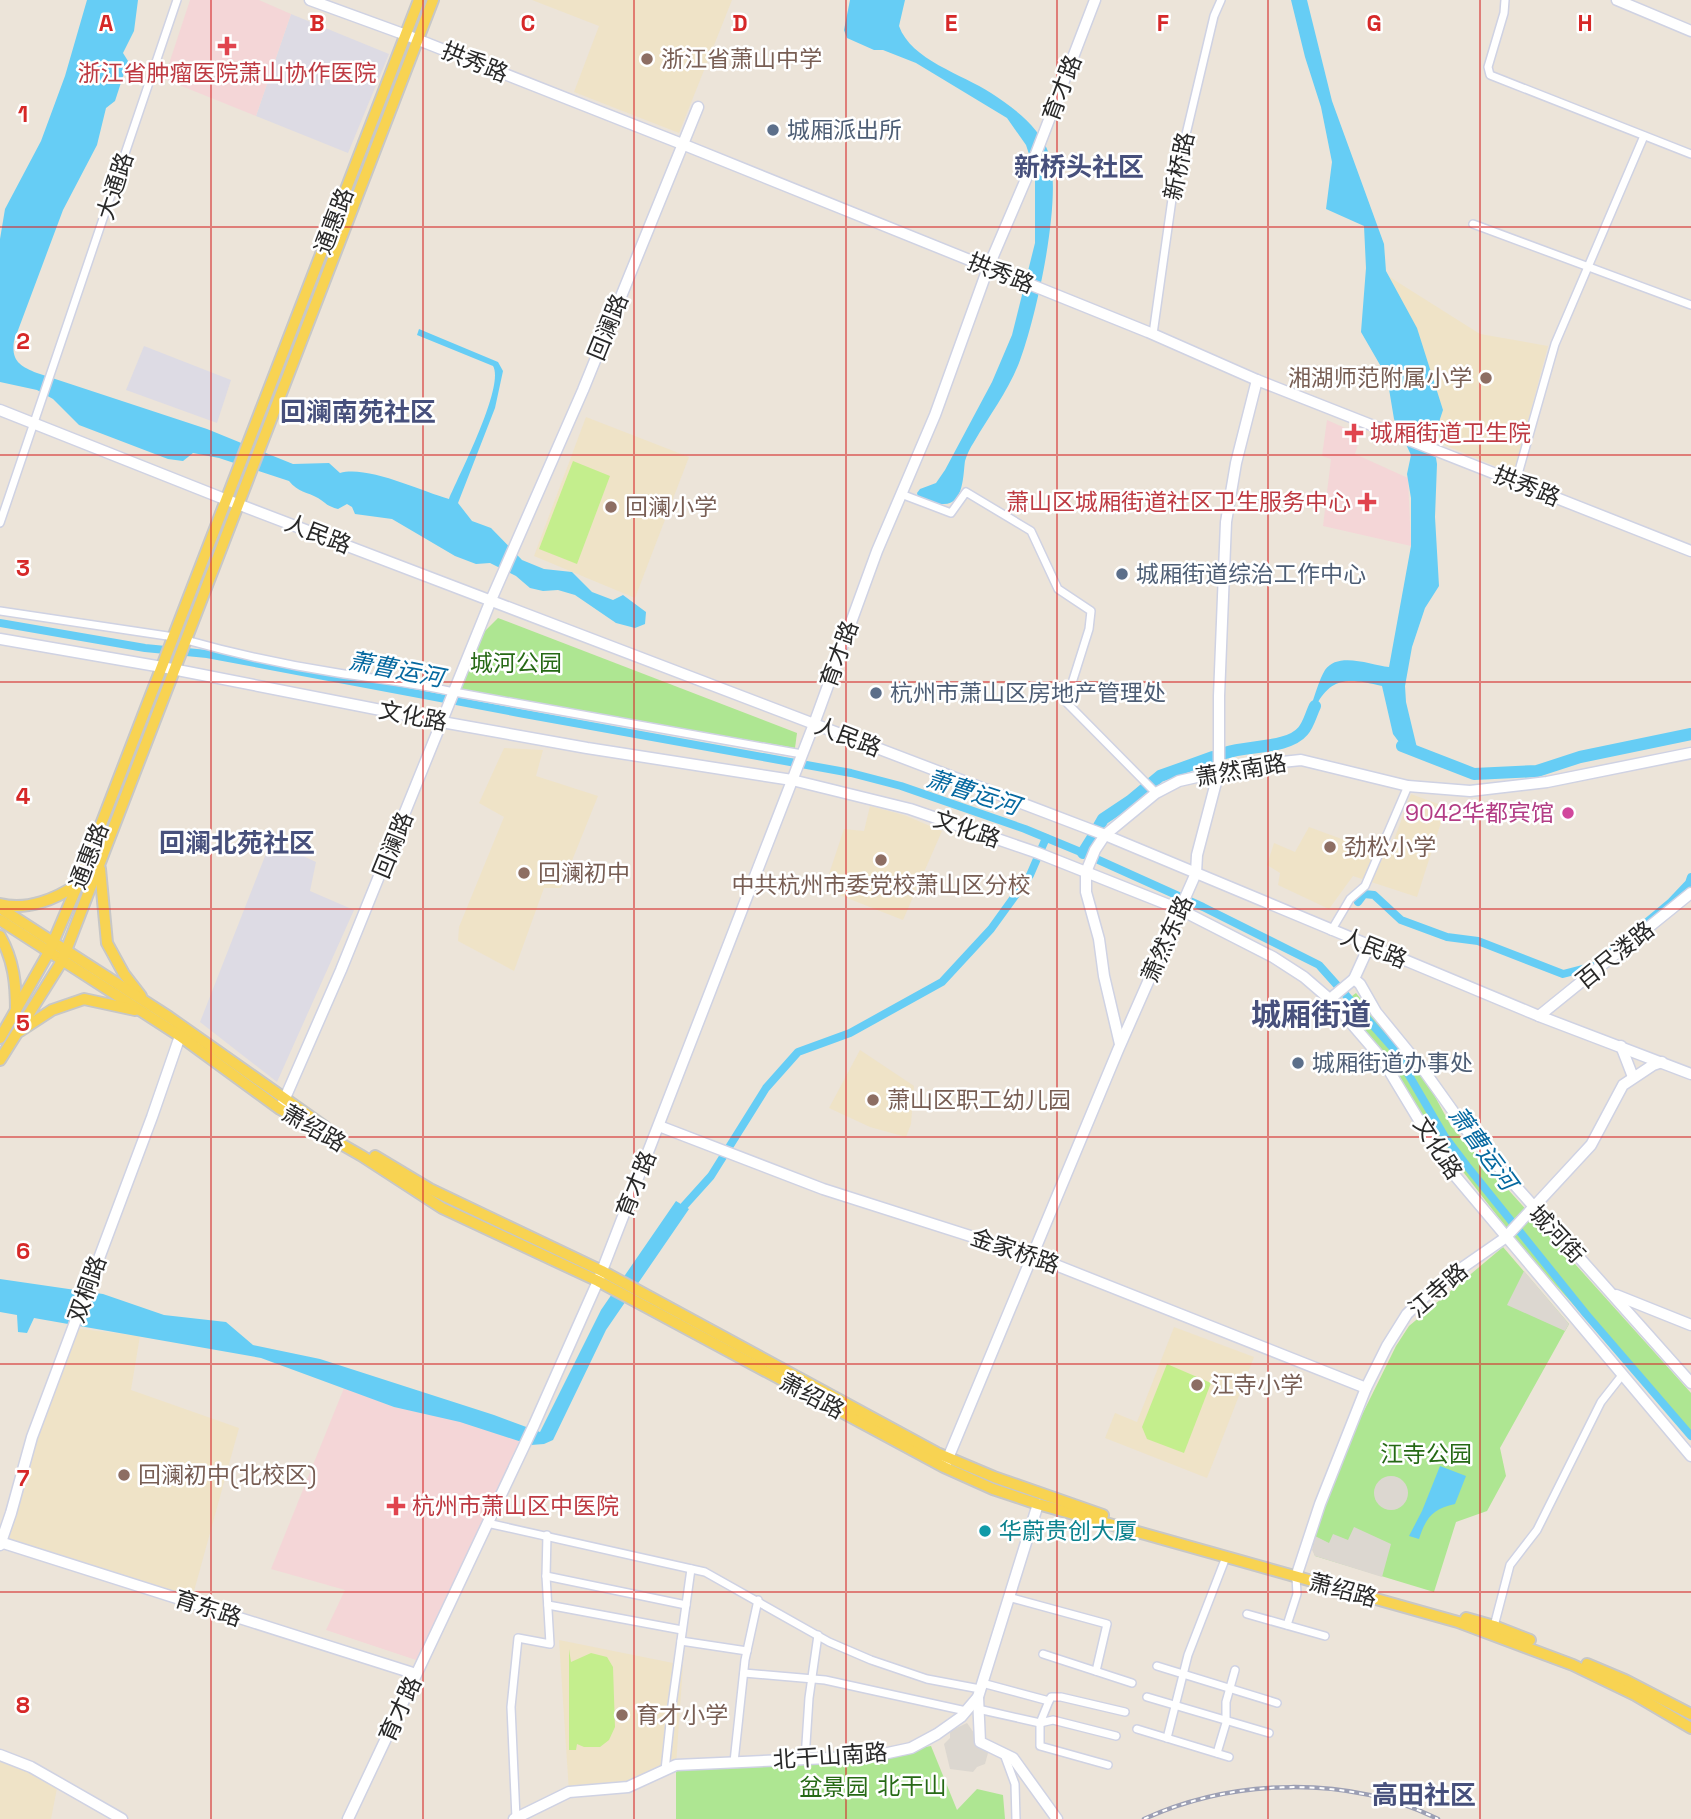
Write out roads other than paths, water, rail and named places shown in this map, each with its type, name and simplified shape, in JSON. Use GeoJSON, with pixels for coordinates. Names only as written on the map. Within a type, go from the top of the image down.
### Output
{"type":"FeatureCollection","features":[{"type":"Feature","properties":{"kind":"main road","name":"通惠路"},"geometry":{"type":"LineString","coordinates":[[227,500],[419,0]]}},
{"type":"Feature","properties":{"kind":"main road"},"geometry":{"type":"LineString","coordinates":[[0,1060],[64,956],[433,0]]}},
{"type":"Feature","properties":{"kind":"main road"},"geometry":{"type":"LineString","coordinates":[[173,639],[227,500]]}},
{"type":"Feature","properties":{"kind":"main road","name":"通惠路"},"geometry":{"type":"LineString","coordinates":[[0,1038],[51,947],[173,639]]}},
{"type":"Feature","properties":{"kind":"main road"},"geometry":{"type":"LineString","coordinates":[[100,863],[107,943],[146,1008],[283,1103]]}},
{"type":"Feature","properties":{"kind":"main road"},"geometry":{"type":"LineString","coordinates":[[0,906],[35,904],[58,897],[78,884]]}},
{"type":"Feature","properties":{"kind":"main road"},"geometry":{"type":"LineString","coordinates":[[0,906],[51,947]]}},
{"type":"Feature","properties":{"kind":"main road","name":"萧绍路"},"geometry":{"type":"LineString","coordinates":[[0,920],[51,947],[146,1008],[180,1036],[442,1209],[600,1276],[993,1489],[1038,1504],[1492,1630],[1635,1695],[1691,1728]]}},
{"type":"Feature","properties":{"kind":"main road"},"geometry":{"type":"LineString","coordinates":[[0,936],[8,950],[16,979],[16,1012]]}},
{"type":"Feature","properties":{"kind":"main road"},"geometry":{"type":"LineString","coordinates":[[17,1032],[52,1010],[84,999],[146,1008]]}},
{"type":"Feature","properties":{"kind":"main road"},"geometry":{"type":"LineString","coordinates":[[946,1462],[1091,1511],[1297,1574]]}},
{"type":"Feature","properties":{"kind":"main road"},"geometry":{"type":"LineString","coordinates":[[1492,1630],[1625,1680],[1691,1714]]}},
{"type":"Feature","properties":{"kind":"street","name":"大通路"},"geometry":{"type":"LineString","coordinates":[[33,422],[177,0]]}},
{"type":"Feature","properties":{"kind":"street","name":"拱秀路"},"geometry":{"type":"LineString","coordinates":[[310,0],[682,144],[1153,334],[1257,380],[1691,551]]}},
{"type":"Feature","properties":{"kind":"street","name":"育才路"},"geometry":{"type":"LineString","coordinates":[[351,1819],[370,1773],[534,1425],[600,1276],[814,724],[877,551],[993,270],[1095,0]]}},
{"type":"Feature","properties":{"kind":"street","name":"新桥路"},"geometry":{"type":"LineString","coordinates":[[1153,334],[1174,185],[1210,29],[1221,0]]}},
{"type":"Feature","properties":{"kind":"street"},"geometry":{"type":"LineString","coordinates":[[1505,0],[1504,13],[1488,67],[1490,75],[1691,153]]}},
{"type":"Feature","properties":{"kind":"street"},"geometry":{"type":"LineString","coordinates":[[1617,0],[1691,31]]}},
{"type":"Feature","properties":{"kind":"street","name":"回澜路"},"geometry":{"type":"LineString","coordinates":[[283,1103],[346,958],[491,600],[583,390],[698,107]]}},
{"type":"Feature","properties":{"kind":"street"},"geometry":{"type":"LineString","coordinates":[[1516,481],[1555,344],[1644,136]]}},
{"type":"Feature","properties":{"kind":"street"},"geometry":{"type":"LineString","coordinates":[[1473,224],[1691,305]]}},
{"type":"Feature","properties":{"kind":"street","name":"萧然东路"},"geometry":{"type":"LineString","coordinates":[[946,1462],[1120,1045],[1196,873],[1197,855],[1219,771],[1219,683],[1226,522],[1236,463],[1257,380]]}},
{"type":"Feature","properties":{"kind":"street","name":"人民路"},"geometry":{"type":"LineString","coordinates":[[0,410],[227,500],[1105,835],[1539,1016],[1691,1074]]}},
{"type":"Feature","properties":{"kind":"street"},"geometry":{"type":"LineString","coordinates":[[0,523],[33,422]]}},
{"type":"Feature","properties":{"kind":"street"},"geometry":{"type":"LineString","coordinates":[[901,494],[951,513],[967,492],[1031,531],[1058,589],[1091,611],[1089,629],[1066,702],[1156,793]]}},
{"type":"Feature","properties":{"kind":"street"},"geometry":{"type":"LineString","coordinates":[[0,611],[173,639]]}},
{"type":"Feature","properties":{"kind":"street","name":"文化路"},"geometry":{"type":"LineString","coordinates":[[0,639],[175,669],[587,748],[792,780],[910,809],[1087,870],[1180,907],[1273,957],[1304,977],[1330,999],[1382,1059],[1446,1165],[1691,1456]]}},
{"type":"Feature","properties":{"kind":"street"},"geometry":{"type":"LineString","coordinates":[[185,643],[338,673],[411,682],[454,693],[802,754]]}},
{"type":"Feature","properties":{"kind":"street","name":"萧然南路"},"geometry":{"type":"LineString","coordinates":[[1120,1045],[1086,892],[1087,870],[1105,835],[1156,793],[1179,781],[1219,771],[1301,760],[1408,786],[1469,791],[1534,783],[1691,753]]}},
{"type":"Feature","properties":{"kind":"street"},"geometry":{"type":"LineString","coordinates":[[1331,931],[1350,899],[1365,886],[1408,786]]}},
{"type":"Feature","properties":{"kind":"street","name":"百尺溇路"},"geometry":{"type":"LineString","coordinates":[[1539,1016],[1691,893]]}},
{"type":"Feature","properties":{"kind":"street"},"geometry":{"type":"LineString","coordinates":[[1330,999],[1354,979],[1369,946]]}},
{"type":"Feature","properties":{"kind":"street","name":"城河街"},"geometry":{"type":"LineString","coordinates":[[1354,979],[1470,1135],[1536,1204],[1691,1384]]}},
{"type":"Feature","properties":{"kind":"street","name":"双桐路"},"geometry":{"type":"LineString","coordinates":[[0,1543],[32,1437],[180,1036]]}},
{"type":"Feature","properties":{"kind":"street"},"geometry":{"type":"LineString","coordinates":[[1621,1046],[1633,1077]]}},
{"type":"Feature","properties":{"kind":"street","name":"江寺路"},"geometry":{"type":"LineString","coordinates":[[1297,1574],[1320,1504],[1366,1388],[1407,1314],[1436,1286],[1506,1238],[1591,1145],[1623,1084],[1662,1062]]}},
{"type":"Feature","properties":{"kind":"street","name":"金家桥路"},"geometry":{"type":"LineString","coordinates":[[659,1126],[823,1189],[1033,1256],[1366,1388]]}},
{"type":"Feature","properties":{"kind":"street"},"geometry":{"type":"LineString","coordinates":[[1612,1293],[1691,1325]]}},
{"type":"Feature","properties":{"kind":"street"},"geometry":{"type":"LineString","coordinates":[[1492,1630],[1510,1565],[1537,1530],[1601,1402],[1623,1374]]}},
{"type":"Feature","properties":{"kind":"street","name":"北干山南路"},"geometry":{"type":"LineString","coordinates":[[515,1819],[569,1792],[628,1787],[676,1765],[874,1756],[911,1748],[937,1734],[966,1711],[980,1690],[1038,1504]]}},
{"type":"Feature","properties":{"kind":"street"},"geometry":{"type":"LineString","coordinates":[[487,1523],[705,1572],[818,1635],[871,1660],[927,1679],[1049,1701]]}},
{"type":"Feature","properties":{"kind":"street"},"geometry":{"type":"LineString","coordinates":[[515,1819],[511,1707],[517,1638],[550,1644],[546,1576],[547,1535]]}},
{"type":"Feature","properties":{"kind":"street","name":"育东路"},"geometry":{"type":"LineString","coordinates":[[0,1543],[416,1674]]}},
{"type":"Feature","properties":{"kind":"street"},"geometry":{"type":"LineString","coordinates":[[1167,1738],[1188,1655],[1226,1557]]}},
{"type":"Feature","properties":{"kind":"street"},"geometry":{"type":"LineString","coordinates":[[665,1770],[691,1569]]}},
{"type":"Feature","properties":{"kind":"street"},"geometry":{"type":"LineString","coordinates":[[1287,1625],[1297,1594],[1297,1574]]}},
{"type":"Feature","properties":{"kind":"street"},"geometry":{"type":"LineString","coordinates":[[546,1576],[686,1605]]}},
{"type":"Feature","properties":{"kind":"street"},"geometry":{"type":"LineString","coordinates":[[1007,1597],[1107,1624],[1096,1671]]}},
{"type":"Feature","properties":{"kind":"street"},"geometry":{"type":"LineString","coordinates":[[734,1762],[747,1651],[758,1600]]}},
{"type":"Feature","properties":{"kind":"street"},"geometry":{"type":"LineString","coordinates":[[548,1605],[682,1630]]}},
{"type":"Feature","properties":{"kind":"street"},"geometry":{"type":"LineString","coordinates":[[1247,1614],[1325,1636]]}},
{"type":"Feature","properties":{"kind":"street"},"geometry":{"type":"LineString","coordinates":[[805,1759],[811,1680],[818,1635]]}},
{"type":"Feature","properties":{"kind":"street"},"geometry":{"type":"LineString","coordinates":[[681,1641],[747,1651]]}},
{"type":"Feature","properties":{"kind":"street"},"geometry":{"type":"LineString","coordinates":[[1043,1654],[1132,1683]]}},
{"type":"Feature","properties":{"kind":"street"},"geometry":{"type":"LineString","coordinates":[[1157,1666],[1277,1703]]}},
{"type":"Feature","properties":{"kind":"street"},"geometry":{"type":"LineString","coordinates":[[1217,1753],[1226,1720],[1226,1702],[1236,1671]]}},
{"type":"Feature","properties":{"kind":"street"},"geometry":{"type":"LineString","coordinates":[[744,1673],[825,1679],[966,1711]]}},
{"type":"Feature","properties":{"kind":"street"},"geometry":{"type":"LineString","coordinates":[[980,1690],[980,1742],[1013,1758],[1057,1819]]}},
{"type":"Feature","properties":{"kind":"street"},"geometry":{"type":"LineString","coordinates":[[1108,1765],[1040,1746],[1040,1723],[1051,1697],[1125,1712]]}},
{"type":"Feature","properties":{"kind":"street"},"geometry":{"type":"LineString","coordinates":[[1147,1697],[1269,1734]]}},
{"type":"Feature","properties":{"kind":"street"},"geometry":{"type":"LineString","coordinates":[[978,1709],[1040,1723],[1053,1720],[1116,1736]]}},
{"type":"Feature","properties":{"kind":"street"},"geometry":{"type":"LineString","coordinates":[[1138,1728],[1229,1757]]}},
{"type":"Feature","properties":{"kind":"street"},"geometry":{"type":"LineString","coordinates":[[1004,1753],[1015,1784],[1016,1819]]}},
{"type":"Feature","properties":{"kind":"street"},"geometry":{"type":"LineString","coordinates":[[0,1755],[31,1767],[122,1819]]}},
{"type":"Feature","properties":{"kind":"water"},"geometry":{"type":"Polygon","coordinates":[[[87,0],[138,0],[134,31],[123,53],[128,61],[115,101],[106,108],[97,145],[63,210],[14,341],[13,348],[18,362],[37,373],[207,429],[293,464],[329,463],[340,473],[351,471],[379,476],[449,499],[487,411],[495,376],[493,366],[417,335],[419,329],[498,362],[503,371],[495,408],[458,503],[472,521],[491,528],[522,560],[544,569],[572,572],[592,592],[613,600],[623,595],[646,612],[645,624],[635,628],[616,623],[575,595],[558,590],[530,588],[516,576],[490,563],[476,564],[455,556],[392,519],[355,514],[347,504],[338,509],[334,508],[299,490],[289,481],[219,458],[193,453],[183,461],[168,459],[79,425],[53,399],[37,390],[0,382],[0,239],[5,209],[41,141],[65,76],[87,0]]]}},
{"type":"Feature","properties":{"kind":"water"},"geometry":{"type":"Polygon","coordinates":[[[850,0],[905,0],[899,26],[914,48],[991,93],[1017,112],[1033,127],[1049,154],[1053,199],[1050,228],[1040,289],[1026,343],[1009,384],[968,453],[959,494],[951,503],[934,503],[918,497],[917,493],[920,489],[936,483],[945,470],[992,382],[1012,335],[1035,243],[1035,172],[1026,145],[1007,118],[916,63],[847,38],[844,30],[850,0]]]}},
{"type":"Feature","properties":{"kind":"water"},"geometry":{"type":"Polygon","coordinates":[[[1291,0],[1307,0],[1332,101],[1384,244],[1386,271],[1417,328],[1443,410],[1433,440],[1437,464],[1435,517],[1439,586],[1425,608],[1412,647],[1405,686],[1406,702],[1418,752],[1402,746],[1393,734],[1382,686],[1343,682],[1329,689],[1316,706],[1311,706],[1323,674],[1331,664],[1346,660],[1389,667],[1411,546],[1411,498],[1407,474],[1411,455],[1394,419],[1387,377],[1361,332],[1366,268],[1364,226],[1326,209],[1332,162],[1321,107],[1291,0]]]}},
{"type":"Feature","properties":{"kind":"water"},"geometry":{"type":"Polygon","coordinates":[[[676,1201],[689,1209],[606,1330],[553,1440],[544,1444],[531,1445],[460,1422],[394,1407],[261,1358],[34,1318],[27,1333],[18,1332],[17,1315],[0,1312],[0,1279],[103,1294],[164,1315],[226,1322],[253,1345],[320,1359],[540,1432],[601,1310],[676,1201]]]}},
{"type":"Feature","properties":{"kind":"water"},"geometry":{"type":"Polygon","coordinates":[[[1440,1466],[1466,1476],[1455,1504],[1441,1508],[1431,1515],[1419,1539],[1409,1536],[1422,1511],[1440,1466]]]}},
{"type":"Feature","properties":{"kind":"waterway","name":"萧曹运河"},"geometry":{"type":"LineString","coordinates":[[0,623],[145,648],[207,654],[851,773],[901,786],[1025,829],[1203,907],[1319,965],[1393,1048],[1445,1137],[1467,1166],[1586,1314],[1691,1436]]}},
{"type":"Feature","properties":{"kind":"waterway"},"geometry":{"type":"LineString","coordinates":[[1225,753],[1278,744],[1296,737],[1305,728],[1315,706]]}},
{"type":"Feature","properties":{"kind":"waterway"},"geometry":{"type":"LineString","coordinates":[[1402,746],[1474,774],[1537,771],[1580,757],[1691,734]]}},
{"type":"Feature","properties":{"kind":"waterway"},"geometry":{"type":"LineString","coordinates":[[1099,826],[1103,819],[1160,776],[1213,757]]}},
{"type":"Feature","properties":{"kind":"waterway"},"geometry":{"type":"LineString","coordinates":[[1083,853],[1093,837]]}},
{"type":"Feature","properties":{"kind":"waterway"},"geometry":{"type":"LineString","coordinates":[[684,1206],[711,1176],[766,1088],[798,1052],[850,1033],[942,982],[991,929],[1030,875],[1046,838]]}},
{"type":"Feature","properties":{"kind":"waterway"},"geometry":{"type":"LineString","coordinates":[[1358,902],[1364,894],[1374,895],[1401,920],[1447,937],[1478,941],[1563,974],[1594,966],[1671,902],[1689,883],[1691,877]]}},
{"type":"Feature","properties":{"kind":"railway"},"geometry":{"type":"LineString","coordinates":[[1144,1819],[1179,1805],[1215,1796],[1253,1789],[1291,1787],[1367,1795],[1438,1819]]}},
{"type":"Feature","properties":{"kind":"place","name":"浙江省肿瘤医院萧山协作医院"},"geometry":{"type":"Point","coordinates":[227,46]}},
{"type":"Feature","properties":{"kind":"place","name":"浙江省萧山中学"},"geometry":{"type":"Point","coordinates":[647,59]}},
{"type":"Feature","properties":{"kind":"place","name":"城厢派出所"},"geometry":{"type":"Point","coordinates":[773,130]}},
{"type":"Feature","properties":{"kind":"place","name":"湘湖师范附属小学"},"geometry":{"type":"Point","coordinates":[1486,378]}},
{"type":"Feature","properties":{"kind":"place","name":"城厢街道卫生院"},"geometry":{"type":"Point","coordinates":[1354,433]}},
{"type":"Feature","properties":{"kind":"place","name":"萧山区城厢街道社区卫生服务中心"},"geometry":{"type":"Point","coordinates":[1367,502]}},
{"type":"Feature","properties":{"kind":"place","name":"回澜小学"},"geometry":{"type":"Point","coordinates":[611,507]}},
{"type":"Feature","properties":{"kind":"place","name":"城厢街道综治工作中心"},"geometry":{"type":"Point","coordinates":[1122,574]}},
{"type":"Feature","properties":{"kind":"place","name":"杭州市萧山区房地产管理处"},"geometry":{"type":"Point","coordinates":[876,693]}},
{"type":"Feature","properties":{"kind":"place","name":"9042华都宾馆"},"geometry":{"type":"Point","coordinates":[1568,813]}},
{"type":"Feature","properties":{"kind":"place","name":"劲松小学"},"geometry":{"type":"Point","coordinates":[1330,847]}},
{"type":"Feature","properties":{"kind":"place","name":"中共杭州市委党校萧山区分校"},"geometry":{"type":"Point","coordinates":[881,860]}},
{"type":"Feature","properties":{"kind":"place","name":"回澜初中"},"geometry":{"type":"Point","coordinates":[524,873]}},
{"type":"Feature","properties":{"kind":"place","name":"城厢街道办事处"},"geometry":{"type":"Point","coordinates":[1298,1063]}},
{"type":"Feature","properties":{"kind":"place","name":"萧山区职工幼儿园"},"geometry":{"type":"Point","coordinates":[873,1100]}},
{"type":"Feature","properties":{"kind":"place","name":"江寺小学"},"geometry":{"type":"Point","coordinates":[1197,1385]}},
{"type":"Feature","properties":{"kind":"place","name":"回澜初中(北校区)"},"geometry":{"type":"Point","coordinates":[124,1475]}},
{"type":"Feature","properties":{"kind":"place","name":"杭州市萧山区中医院"},"geometry":{"type":"Point","coordinates":[396,1506]}},
{"type":"Feature","properties":{"kind":"place","name":"华蔚贵创大厦"},"geometry":{"type":"Point","coordinates":[985,1531]}},
{"type":"Feature","properties":{"kind":"place","name":"育才小学"},"geometry":{"type":"Point","coordinates":[622,1715]}},
{"type":"Feature","properties":{"kind":"district","name":"新桥头社区"},"geometry":{"type":"Point","coordinates":[1079,167]}},
{"type":"Feature","properties":{"kind":"district","name":"回澜南苑社区"},"geometry":{"type":"Point","coordinates":[358,412]}},
{"type":"Feature","properties":{"kind":"district","name":"回澜北苑社区"},"geometry":{"type":"Point","coordinates":[237,843]}},
{"type":"Feature","properties":{"kind":"district","name":"城厢街道"},"geometry":{"type":"Point","coordinates":[1311,1014]}},
{"type":"Feature","properties":{"kind":"district","name":"高田社区"},"geometry":{"type":"Point","coordinates":[1424,1795]}},
{"type":"Feature","properties":{"kind":"park label","name":"城河公园"},"geometry":{"type":"Point","coordinates":[516,663]}},
{"type":"Feature","properties":{"kind":"park label","name":"江寺公园"},"geometry":{"type":"Point","coordinates":[1426,1454]}},
{"type":"Feature","properties":{"kind":"park label","name":"北干山"},"geometry":{"type":"Point","coordinates":[912,1786]}},
{"type":"Feature","properties":{"kind":"park label","name":"盆景园"},"geometry":{"type":"Point","coordinates":[834,1787]}}]}
